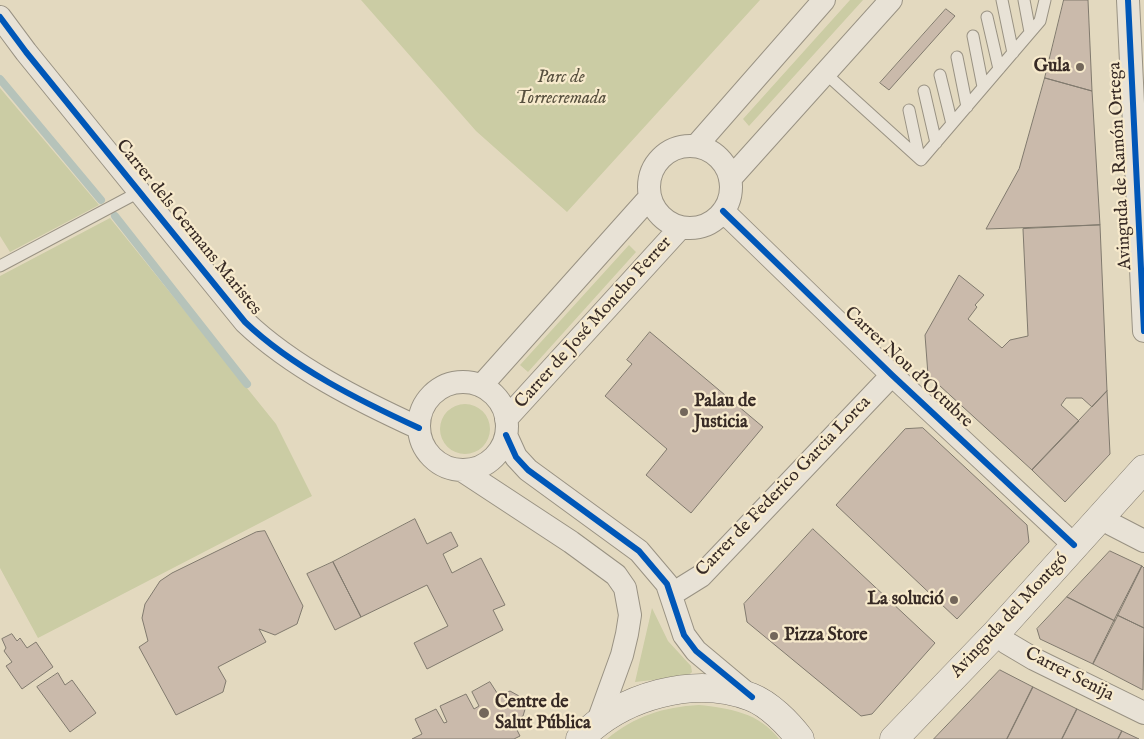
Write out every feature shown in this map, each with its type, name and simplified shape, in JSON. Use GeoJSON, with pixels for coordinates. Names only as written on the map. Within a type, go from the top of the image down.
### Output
{"type":"FeatureCollection","features":[{"type":"Feature","properties":{"kind":"main road","name":"Avinguda del Montgó"},"geometry":{"type":"LineString","coordinates":[[894,739],[997,632],[1144,469]]}},
{"type":"Feature","properties":{"kind":"main road"},"geometry":{"type":"LineString","coordinates":[[589,731],[648,697],[697,688],[723,688],[752,697],[792,728],[800,739]]}},
{"type":"Feature","properties":{"kind":"street"},"geometry":{"type":"LineString","coordinates":[[696,146],[824,0]]}},
{"type":"Feature","properties":{"kind":"street"},"geometry":{"type":"LineString","coordinates":[[730,179],[891,0]]}},
{"type":"Feature","properties":{"kind":"street","name":"Avinguda de Ramón Ortega"},"geometry":{"type":"LineString","coordinates":[[1128,0],[1139,124],[1144,331]]}},
{"type":"Feature","properties":{"kind":"street","name":"Carrer dels Germans Maristes"},"geometry":{"type":"LineString","coordinates":[[0,17],[234,311],[257,334],[315,374],[382,411],[419,428]]}},
{"type":"Feature","properties":{"kind":"street"},"geometry":{"type":"LineString","coordinates":[[696,146],[714,153],[727,169],[730,179],[731,190],[723,211],[714,220],[703,226],[681,227],[665,220],[655,210],[650,197],[650,174],[663,155],[678,147],[696,146]]}},
{"type":"Feature","properties":{"kind":"street"},"geometry":{"type":"LineString","coordinates":[[481,386],[650,197]]}},
{"type":"Feature","properties":{"kind":"street","name":"Carrer Nou d’Octubre"},"geometry":{"type":"LineString","coordinates":[[723,211],[892,375],[1074,545]]}},
{"type":"Feature","properties":{"kind":"street","name":"Carrer de José Moncho Ferrer"},"geometry":{"type":"LineString","coordinates":[[506,427],[681,227]]}},
{"type":"Feature","properties":{"kind":"street","name":"Carrer de Federico Garcia Lorca"},"geometry":{"type":"LineString","coordinates":[[672,594],[701,576],[892,375]]}},
{"type":"Feature","properties":{"kind":"street"},"geometry":{"type":"LineString","coordinates":[[506,427],[501,449],[491,460],[478,468],[463,471],[452,469],[432,458],[420,439],[419,428],[425,404],[433,394],[444,386],[468,382],[481,386],[493,394],[502,406],[506,427],[516,457],[528,470],[639,551],[655,567],[672,594],[684,635],[696,651],[752,697]]}},
{"type":"Feature","properties":{"kind":"street"},"geometry":{"type":"LineString","coordinates":[[463,471],[571,542],[616,575],[625,588],[630,614],[622,655],[589,731]]}},
{"type":"Feature","properties":{"kind":"street"},"geometry":{"type":"LineString","coordinates":[[1102,516],[1111,524],[1144,541]]}},
{"type":"Feature","properties":{"kind":"street","name":"Carrer Senija"},"geometry":{"type":"LineString","coordinates":[[997,632],[1007,643],[1034,659],[1144,713]]}},
{"type":"Feature","properties":{"kind":"lane"},"geometry":{"type":"LineString","coordinates":[[1002,0],[1013,53]]}},
{"type":"Feature","properties":{"kind":"lane"},"geometry":{"type":"LineString","coordinates":[[1024,0],[1030,32]]}},
{"type":"Feature","properties":{"kind":"lane"},"geometry":{"type":"LineString","coordinates":[[825,73],[922,160],[1040,21],[1045,0]]}},
{"type":"Feature","properties":{"kind":"lane"},"geometry":{"type":"LineString","coordinates":[[987,17],[999,69]]}},
{"type":"Feature","properties":{"kind":"lane"},"geometry":{"type":"LineString","coordinates":[[973,36],[983,87]]}},
{"type":"Feature","properties":{"kind":"lane"},"geometry":{"type":"LineString","coordinates":[[957,57],[967,107]]}},
{"type":"Feature","properties":{"kind":"lane"},"geometry":{"type":"LineString","coordinates":[[940,75],[952,124]]}},
{"type":"Feature","properties":{"kind":"lane"},"geometry":{"type":"LineString","coordinates":[[924,91],[936,142]]}},
{"type":"Feature","properties":{"kind":"lane"},"geometry":{"type":"LineString","coordinates":[[909,110],[918,157]]}},
{"type":"Feature","properties":{"kind":"lane"},"geometry":{"type":"LineString","coordinates":[[0,266],[138,192]]}},
{"type":"Feature","properties":{"kind":"green space","name":"Parc de Torrecremada"},"geometry":{"type":"Polygon","coordinates":[[[361,0],[760,0],[567,212],[476,131],[361,0]]]}},
{"type":"Feature","properties":{"kind":"green space"},"geometry":{"type":"Polygon","coordinates":[[[850,0],[863,0],[749,126],[743,119],[850,0]]]}},
{"type":"Feature","properties":{"kind":"green space"},"geometry":{"type":"Polygon","coordinates":[[[0,88],[99,205],[10,252],[0,236],[0,88]]]}},
{"type":"Feature","properties":{"kind":"green space"},"geometry":{"type":"Polygon","coordinates":[[[110,218],[276,424],[312,496],[38,638],[0,568],[0,276],[110,218]]]}},
{"type":"Feature","properties":{"kind":"green space"},"geometry":{"type":"Polygon","coordinates":[[[629,245],[636,252],[528,372],[520,365],[629,245]]]}},
{"type":"Feature","properties":{"kind":"green space"},"geometry":{"type":"Polygon","coordinates":[[[460,404],[470,404],[483,411],[490,424],[490,434],[483,447],[470,454],[460,454],[451,450],[444,443],[440,434],[440,424],[444,415],[451,408],[460,404]]]}},
{"type":"Feature","properties":{"kind":"green space"},"geometry":{"type":"Polygon","coordinates":[[[652,608],[668,641],[691,666],[692,672],[688,676],[635,682],[652,608]]]}},
{"type":"Feature","properties":{"kind":"green space"},"geometry":{"type":"Polygon","coordinates":[[[699,705],[743,713],[763,723],[779,739],[607,739],[628,724],[650,714],[673,708],[699,705]]]}},
{"type":"Feature","properties":{"kind":"building"},"geometry":{"type":"Polygon","coordinates":[[[1064,0],[1088,0],[1092,91],[1045,78],[1064,0]]]}},
{"type":"Feature","properties":{"kind":"building"},"geometry":{"type":"Polygon","coordinates":[[[946,9],[955,16],[889,90],[880,83],[946,9]]]}},
{"type":"Feature","properties":{"kind":"building"},"geometry":{"type":"Polygon","coordinates":[[[1045,78],[1092,91],[1100,225],[986,229],[1019,169],[1045,78]]]}},
{"type":"Feature","properties":{"kind":"building"},"geometry":{"type":"Polygon","coordinates":[[[1100,225],[1107,391],[1092,407],[1082,398],[1066,398],[1061,405],[1079,421],[1032,470],[928,375],[925,335],[959,275],[984,295],[975,305],[977,307],[968,319],[1002,348],[1010,340],[1028,336],[1023,229],[1100,225]]]}},
{"type":"Feature","properties":{"kind":"building","name":"Palau de Justicia"},"geometry":{"type":"Polygon","coordinates":[[[650,332],[763,427],[691,513],[646,475],[667,449],[605,396],[632,364],[627,360],[650,332]]]}},
{"type":"Feature","properties":{"kind":"building"},"geometry":{"type":"Polygon","coordinates":[[[1107,391],[1110,454],[1065,502],[1032,470],[1107,391]]]}},
{"type":"Feature","properties":{"kind":"building"},"geometry":{"type":"Polygon","coordinates":[[[923,428],[1027,525],[1029,542],[957,619],[836,505],[905,429],[923,428]]]}},
{"type":"Feature","properties":{"kind":"building"},"geometry":{"type":"Polygon","coordinates":[[[415,519],[427,544],[451,532],[458,546],[443,554],[452,573],[481,558],[505,605],[493,610],[503,630],[427,669],[414,643],[448,626],[427,585],[361,617],[333,562],[415,519]]]}},
{"type":"Feature","properties":{"kind":"building"},"geometry":{"type":"Polygon","coordinates":[[[813,529],[935,643],[872,714],[861,716],[747,622],[744,604],[813,529]]]}},
{"type":"Feature","properties":{"kind":"building"},"geometry":{"type":"Polygon","coordinates":[[[265,531],[303,606],[297,624],[275,635],[259,629],[266,642],[218,667],[226,681],[223,692],[176,715],[139,647],[148,641],[142,618],[145,604],[160,581],[172,573],[256,532],[265,531]]]}},
{"type":"Feature","properties":{"kind":"building"},"geometry":{"type":"Polygon","coordinates":[[[1110,551],[1142,566],[1115,621],[1067,597],[1110,551]]]}},
{"type":"Feature","properties":{"kind":"building"},"geometry":{"type":"Polygon","coordinates":[[[333,562],[361,617],[335,630],[307,574],[333,562]]]}},
{"type":"Feature","properties":{"kind":"building"},"geometry":{"type":"Polygon","coordinates":[[[1142,566],[1144,568],[1144,628],[1117,615],[1142,566]]]}},
{"type":"Feature","properties":{"kind":"building"},"geometry":{"type":"Polygon","coordinates":[[[1067,597],[1115,621],[1093,664],[1040,639],[1037,629],[1067,597]]]}},
{"type":"Feature","properties":{"kind":"building"},"geometry":{"type":"Polygon","coordinates":[[[1117,615],[1144,628],[1143,690],[1093,664],[1117,615]]]}},
{"type":"Feature","properties":{"kind":"building"},"geometry":{"type":"Polygon","coordinates":[[[12,634],[17,641],[20,638],[27,648],[36,642],[53,667],[22,689],[6,666],[12,662],[4,651],[6,648],[2,639],[12,634]]]}},
{"type":"Feature","properties":{"kind":"building"},"geometry":{"type":"Polygon","coordinates":[[[1000,670],[1033,687],[1007,739],[934,739],[1000,670]]]}},
{"type":"Feature","properties":{"kind":"building"},"geometry":{"type":"Polygon","coordinates":[[[58,673],[65,685],[72,680],[96,713],[70,732],[37,687],[58,673]]]}},
{"type":"Feature","properties":{"kind":"building","name":"Centre de Salut Pública"},"geometry":{"type":"Polygon","coordinates":[[[490,682],[499,696],[510,691],[519,696],[526,706],[523,716],[513,722],[520,736],[514,739],[412,739],[422,734],[415,719],[436,709],[444,723],[447,722],[440,706],[466,694],[474,709],[479,706],[472,692],[490,682]]]}},
{"type":"Feature","properties":{"kind":"building"},"geometry":{"type":"Polygon","coordinates":[[[1033,687],[1077,709],[1062,739],[1007,739],[1033,687]]]}},
{"type":"Feature","properties":{"kind":"building"},"geometry":{"type":"Polygon","coordinates":[[[1077,709],[1122,731],[1118,739],[1062,739],[1077,709]]]}},
{"type":"Feature","properties":{"kind":"building"},"geometry":{"type":"Polygon","coordinates":[[[1122,731],[1139,739],[1118,739],[1122,731]]]}},
{"type":"Feature","properties":{"kind":"waterway"},"geometry":{"type":"LineString","coordinates":[[0,79],[101,200]]}},
{"type":"Feature","properties":{"kind":"waterway"},"geometry":{"type":"LineString","coordinates":[[115,216],[247,384]]}},
{"type":"Feature","properties":{"kind":"cycle path"},"geometry":{"type":"LineString","coordinates":[[1128,0],[1144,331]]}},
{"type":"Feature","properties":{"kind":"cycle path"},"geometry":{"type":"LineString","coordinates":[[0,17],[26,52],[245,322],[284,354],[305,368],[350,394],[419,428]]}},
{"type":"Feature","properties":{"kind":"cycle path"},"geometry":{"type":"LineString","coordinates":[[723,211],[892,375],[1074,545]]}},
{"type":"Feature","properties":{"kind":"cycle path"},"geometry":{"type":"LineString","coordinates":[[506,435],[516,457],[528,470],[639,551],[667,584],[684,635],[696,651],[752,697]]}},
{"type":"Feature","properties":{"kind":"place","name":"Gula"},"geometry":{"type":"Point","coordinates":[1080,67]}},
{"type":"Feature","properties":{"kind":"place","name":"Palau de Justicia"},"geometry":{"type":"Point","coordinates":[684,412]}},
{"type":"Feature","properties":{"kind":"place","name":"La solució"},"geometry":{"type":"Point","coordinates":[954,600]}},
{"type":"Feature","properties":{"kind":"place","name":"Pizza Store"},"geometry":{"type":"Point","coordinates":[774,636]}},
{"type":"Feature","properties":{"kind":"place","name":"Centre de Salut Pública"},"geometry":{"type":"Point","coordinates":[484,713]}}]}
